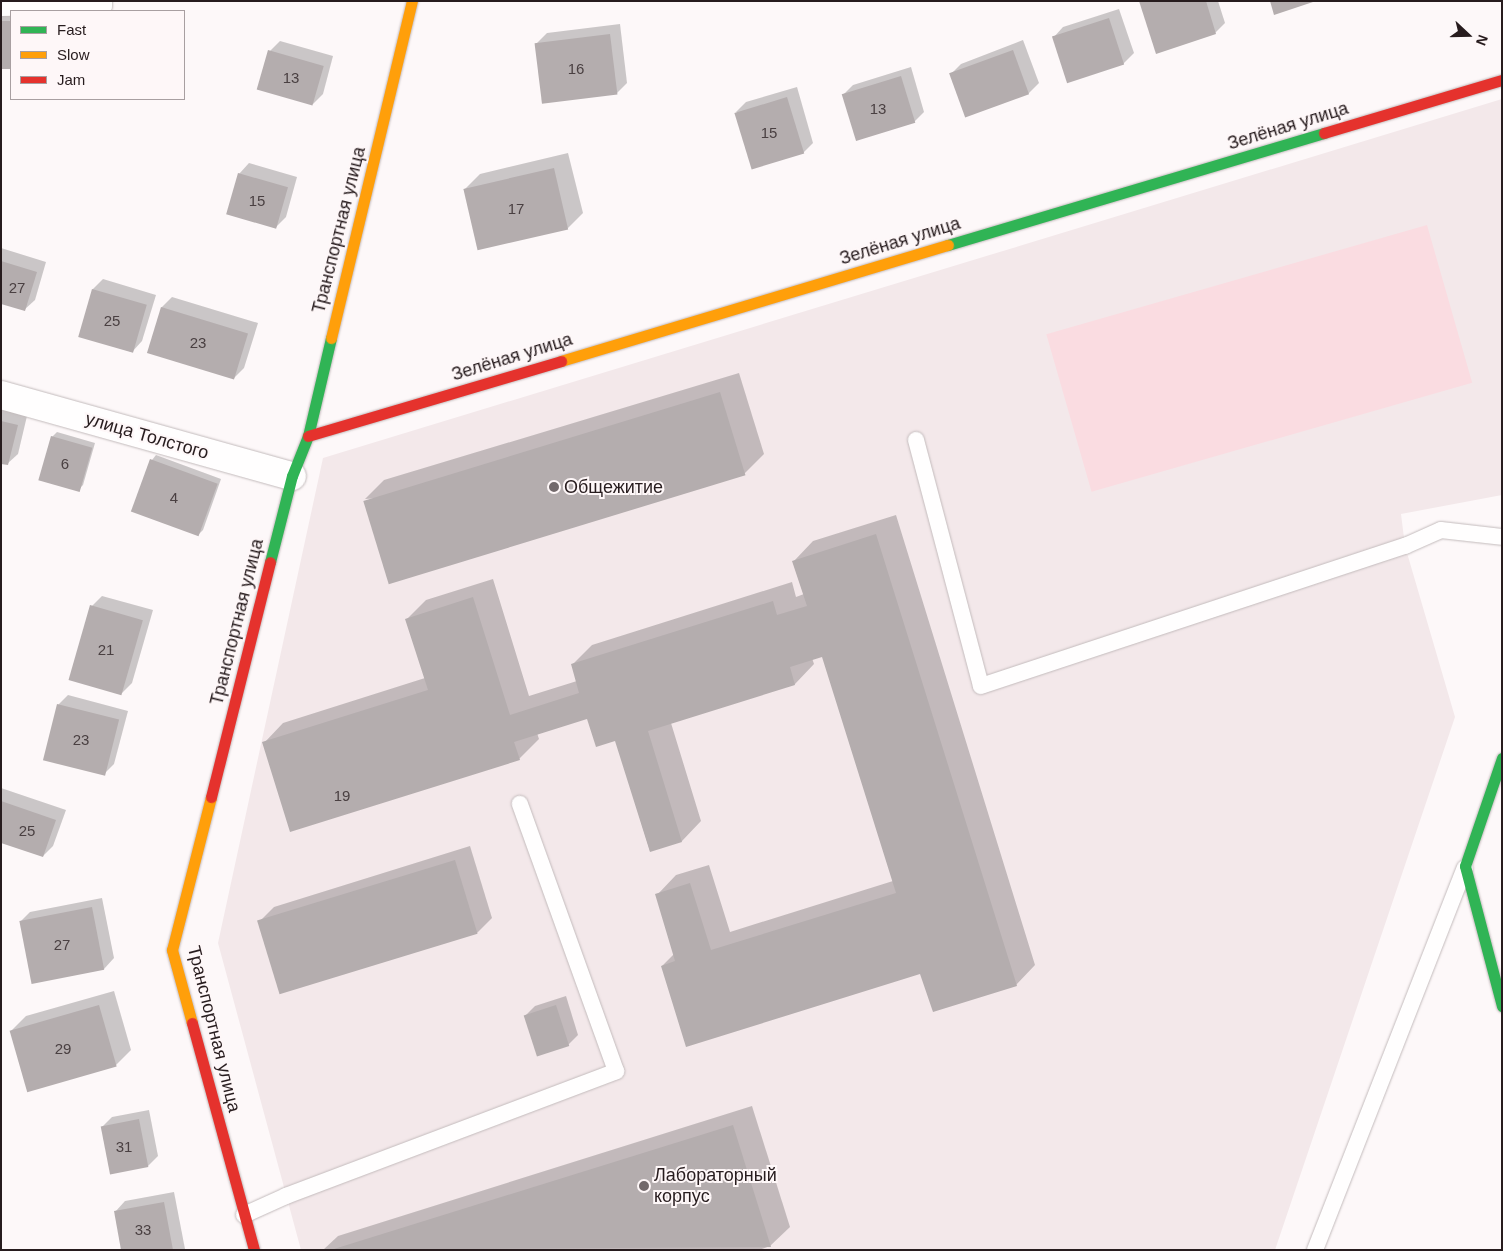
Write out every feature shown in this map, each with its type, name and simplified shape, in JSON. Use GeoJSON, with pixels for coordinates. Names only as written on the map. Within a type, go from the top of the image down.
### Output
{"type":"FeatureCollection","features":[{"type":"Feature","properties":{"kind":"street","name":"Транспортная улица"},"geometry":{"type":"LineString","coordinates":[[254,1250],[172,950],[292,476],[308,436],[412,1]]}},
{"type":"Feature","properties":{"kind":"street","name":"Зелёная улица"},"geometry":{"type":"LineString","coordinates":[[308,436],[1502,80]]}},
{"type":"Feature","properties":{"kind":"street","name":"улица Толстого"},"geometry":{"type":"LineString","coordinates":[[1,395],[292,476]]}},
{"type":"Feature","properties":{"kind":"street"},"geometry":{"type":"LineString","coordinates":[[1502,758],[1465,866],[1502,1006]]}},
{"type":"Feature","properties":{"kind":"lane"},"geometry":{"type":"LineString","coordinates":[[1,8],[104,6],[104,1]]}},
{"type":"Feature","properties":{"kind":"lane"},"geometry":{"type":"LineString","coordinates":[[916,440],[981,686],[1405,546],[1441,530],[1502,537]]}},
{"type":"Feature","properties":{"kind":"lane"},"geometry":{"type":"LineString","coordinates":[[244,1215],[286,1196],[616,1071],[520,804]]}},
{"type":"Feature","properties":{"kind":"lane"},"geometry":{"type":"LineString","coordinates":[[1315,1250],[1465,866]]}},
{"type":"Feature","properties":{"kind":"shaded area"},"geometry":{"type":"Polygon","coordinates":[[[1502,99],[1502,495],[1401,514],[1405,546],[1455,717],[1275,1250],[301,1250],[218,943],[323,458],[1502,99]]]}},
{"type":"Feature","properties":{"kind":"shaded area"},"geometry":{"type":"Polygon","coordinates":[[[1427,225],[1472,383],[1092,492],[1046,334],[1427,225]]]}},
{"type":"Feature","properties":{"kind":"building"},"geometry":{"type":"Polygon","coordinates":[[[1139,1],[1206,1],[1216,34],[1156,54],[1139,1]]]}},
{"type":"Feature","properties":{"kind":"building"},"geometry":{"type":"Polygon","coordinates":[[[1270,1],[1313,1],[1313,2],[1274,15],[1270,1]]]}},
{"type":"Feature","properties":{"kind":"building"},"geometry":{"type":"Polygon","coordinates":[[[1109,18],[1124,65],[1067,83],[1052,37],[1109,18]]]}},
{"type":"Feature","properties":{"kind":"building"},"geometry":{"type":"Polygon","coordinates":[[[1,21],[10,21],[10,69],[1,69],[1,21]]]}},
{"type":"Feature","properties":{"kind":"building"},"geometry":{"type":"Polygon","coordinates":[[[610,34],[617,95],[542,104],[535,43],[610,34]]]}},
{"type":"Feature","properties":{"kind":"building"},"geometry":{"type":"Polygon","coordinates":[[[268,50],[324,66],[312,105],[257,89],[268,50]]]}},
{"type":"Feature","properties":{"kind":"building"},"geometry":{"type":"Polygon","coordinates":[[[1013,50],[1029,94],[965,117],[949,73],[1013,50]]]}},
{"type":"Feature","properties":{"kind":"building"},"geometry":{"type":"Polygon","coordinates":[[[901,76],[915,123],[856,141],[842,94],[901,76]]]}},
{"type":"Feature","properties":{"kind":"building"},"geometry":{"type":"Polygon","coordinates":[[[787,97],[804,153],[752,170],[734,113],[787,97]]]}},
{"type":"Feature","properties":{"kind":"building"},"geometry":{"type":"Polygon","coordinates":[[[554,168],[568,229],[478,250],[463,189],[554,168]]]}},
{"type":"Feature","properties":{"kind":"building"},"geometry":{"type":"Polygon","coordinates":[[[238,173],[288,187],[276,229],[226,214],[238,173]]]}},
{"type":"Feature","properties":{"kind":"building"},"geometry":{"type":"Polygon","coordinates":[[[1,261],[37,272],[25,311],[1,304],[1,261]]]}},
{"type":"Feature","properties":{"kind":"building"},"geometry":{"type":"Polygon","coordinates":[[[92,289],[147,305],[133,353],[78,337],[92,289]]]}},
{"type":"Feature","properties":{"kind":"building"},"geometry":{"type":"Polygon","coordinates":[[[161,307],[248,334],[234,380],[147,353],[161,307]]]}},
{"type":"Feature","properties":{"kind":"building","name":"Общежитие"},"geometry":{"type":"Polygon","coordinates":[[[720,392],[745,475],[389,584],[363,501],[720,392]]]}},
{"type":"Feature","properties":{"kind":"building"},"geometry":{"type":"Polygon","coordinates":[[[1,421],[18,425],[8,465],[1,464],[1,421]]]}},
{"type":"Feature","properties":{"kind":"building"},"geometry":{"type":"Polygon","coordinates":[[[51,436],[92,448],[80,492],[38,480],[51,436]]]}},
{"type":"Feature","properties":{"kind":"building"},"geometry":{"type":"Polygon","coordinates":[[[150,459],[218,484],[199,536],[131,512],[150,459]]]}},
{"type":"Feature","properties":{"kind":"building"},"geometry":{"type":"Polygon","coordinates":[[[876,534],[1017,986],[933,1012],[920,974],[686,1047],[661,966],[675,961],[655,894],[690,883],[711,950],[896,893],[822,657],[790,667],[795,685],[648,731],[682,842],[650,852],[615,741],[596,747],[587,719],[514,742],[520,760],[290,832],[262,742],[428,690],[405,619],[473,597],[510,715],[579,693],[571,664],[773,601],[777,615],[807,606],[792,561],[876,534]]]}},
{"type":"Feature","properties":{"kind":"building"},"geometry":{"type":"Polygon","coordinates":[[[90,605],[143,620],[121,695],[69,680],[90,605]]]}},
{"type":"Feature","properties":{"kind":"building"},"geometry":{"type":"Polygon","coordinates":[[[57,704],[119,719],[105,776],[43,760],[57,704]]]}},
{"type":"Feature","properties":{"kind":"building"},"geometry":{"type":"Polygon","coordinates":[[[1,801],[56,820],[43,857],[1,843],[1,801]]]}},
{"type":"Feature","properties":{"kind":"building"},"geometry":{"type":"Polygon","coordinates":[[[455,860],[478,934],[280,994],[257,921],[455,860]]]}},
{"type":"Feature","properties":{"kind":"building"},"geometry":{"type":"Polygon","coordinates":[[[92,907],[104,970],[32,984],[19,921],[92,907]]]}},
{"type":"Feature","properties":{"kind":"building"},"geometry":{"type":"Polygon","coordinates":[[[99,1005],[117,1067],[27,1092],[10,1031],[99,1005]]]}},
{"type":"Feature","properties":{"kind":"building"},"geometry":{"type":"Polygon","coordinates":[[[556,1005],[569,1046],[537,1056],[524,1016],[556,1005]]]}},
{"type":"Feature","properties":{"kind":"building"},"geometry":{"type":"Polygon","coordinates":[[[139,1119],[148,1167],[110,1175],[101,1126],[139,1119]]]}},
{"type":"Feature","properties":{"kind":"building","name":"Лабораторный корпус"},"geometry":{"type":"Polygon","coordinates":[[[733,1125],[771,1247],[334,1250],[334,1249],[733,1125]]]}},
{"type":"Feature","properties":{"kind":"building"},"geometry":{"type":"Polygon","coordinates":[[[164,1202],[173,1250],[121,1250],[114,1211],[164,1202]]]}},
{"type":"Feature","properties":{"kind":"traffic: fast"},"geometry":{"type":"LineString","coordinates":[[948,245],[1324,133]]}},
{"type":"Feature","properties":{"kind":"traffic: fast"},"geometry":{"type":"LineString","coordinates":[[270,562],[292,476],[308,436],[331,338]]}},
{"type":"Feature","properties":{"kind":"traffic: fast"},"geometry":{"type":"LineString","coordinates":[[1502,758],[1465,866],[1502,1006]]}},
{"type":"Feature","properties":{"kind":"traffic: slow"},"geometry":{"type":"LineString","coordinates":[[331,338],[412,1]]}},
{"type":"Feature","properties":{"kind":"traffic: slow"},"geometry":{"type":"LineString","coordinates":[[561,361],[948,245]]}},
{"type":"Feature","properties":{"kind":"traffic: slow"},"geometry":{"type":"LineString","coordinates":[[192,1023],[172,950],[211,797]]}},
{"type":"Feature","properties":{"kind":"traffic: jam"},"geometry":{"type":"LineString","coordinates":[[1324,133],[1502,80]]}},
{"type":"Feature","properties":{"kind":"traffic: jam"},"geometry":{"type":"LineString","coordinates":[[308,436],[561,361]]}},
{"type":"Feature","properties":{"kind":"traffic: jam"},"geometry":{"type":"LineString","coordinates":[[211,797],[270,562]]}},
{"type":"Feature","properties":{"kind":"traffic: jam"},"geometry":{"type":"LineString","coordinates":[[192,1023],[254,1250]]}},
{"type":"Feature","properties":{"kind":"place","name":"Общежитие"},"geometry":{"type":"Point","coordinates":[554,487]}},
{"type":"Feature","properties":{"kind":"place","name":"Лабораторный корпус"},"geometry":{"type":"Point","coordinates":[644,1186]}}]}
